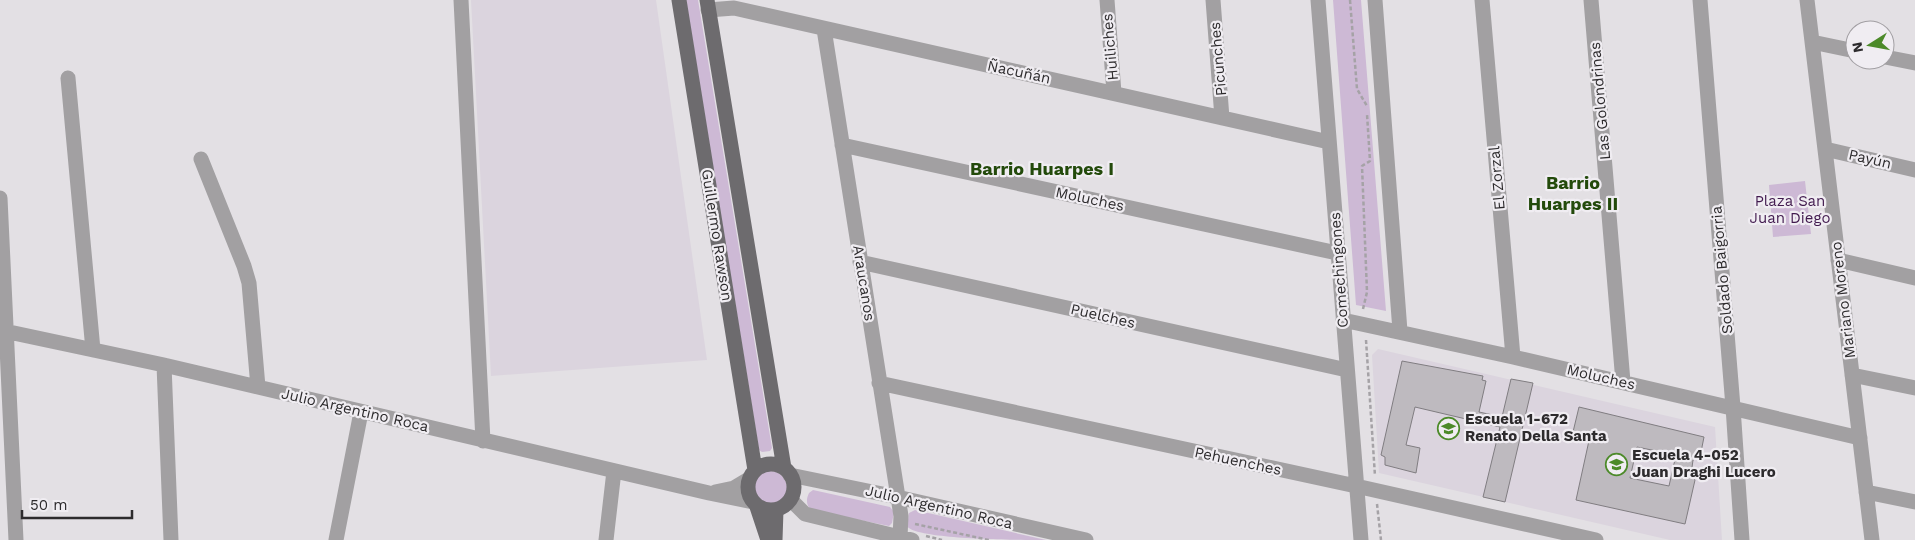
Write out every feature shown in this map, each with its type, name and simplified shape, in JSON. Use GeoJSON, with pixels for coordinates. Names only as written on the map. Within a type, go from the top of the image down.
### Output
{"type":"FeatureCollection","features":[{"type":"Feature","properties":{"kind":"main road","name":"Guillermo Rawson"},"geometry":{"type":"LineString","coordinates":[[679,0],[752,475]]}},
{"type":"Feature","properties":{"kind":"main road","name":"Guillermo Rawson"},"geometry":{"type":"LineString","coordinates":[[707,5],[787,472]]}},
{"type":"Feature","properties":{"kind":"main road"},"geometry":{"type":"LineString","coordinates":[[755,504],[763,510],[776,510],[782,508],[791,500],[794,487],[787,472],[779,465],[766,464],[752,475],[748,491],[755,504],[768,540]]}},
{"type":"Feature","properties":{"kind":"main road"},"geometry":{"type":"LineString","coordinates":[[775,540],[776,510]]}},
{"type":"Feature","properties":{"kind":"street"},"geometry":{"type":"LineString","coordinates":[[461,0],[483,441]]}},
{"type":"Feature","properties":{"kind":"street","name":"Huiliches"},"geometry":{"type":"LineString","coordinates":[[1106,0],[1114,93]]}},
{"type":"Feature","properties":{"kind":"street","name":"Picunches"},"geometry":{"type":"LineString","coordinates":[[1213,0],[1222,118]]}},
{"type":"Feature","properties":{"kind":"street","name":"Comechingones"},"geometry":{"type":"LineString","coordinates":[[1318,0],[1361,540]]}},
{"type":"Feature","properties":{"kind":"street"},"geometry":{"type":"LineString","coordinates":[[1375,0],[1400,331]]}},
{"type":"Feature","properties":{"kind":"street","name":"El Zorzal"},"geometry":{"type":"LineString","coordinates":[[1482,0],[1513,357]]}},
{"type":"Feature","properties":{"kind":"street","name":"Las Golondrinas"},"geometry":{"type":"LineString","coordinates":[[1591,0],[1623,382]]}},
{"type":"Feature","properties":{"kind":"street","name":"Soldado Baigorria"},"geometry":{"type":"LineString","coordinates":[[1700,0],[1742,540]]}},
{"type":"Feature","properties":{"kind":"street","name":"Mariano Moreno"},"geometry":{"type":"LineString","coordinates":[[1807,0],[1872,540]]}},
{"type":"Feature","properties":{"kind":"street","name":"Ñacuñán"},"geometry":{"type":"LineString","coordinates":[[707,5],[734,8],[1329,142]]}},
{"type":"Feature","properties":{"kind":"street","name":"Araucanos"},"geometry":{"type":"LineString","coordinates":[[824,29],[897,497],[906,539]]}},
{"type":"Feature","properties":{"kind":"street"},"geometry":{"type":"LineString","coordinates":[[1812,42],[1845,49]]}},
{"type":"Feature","properties":{"kind":"street"},"geometry":{"type":"LineString","coordinates":[[1895,59],[1915,63]]}},
{"type":"Feature","properties":{"kind":"street"},"geometry":{"type":"LineString","coordinates":[[68,78],[93,350]]}},
{"type":"Feature","properties":{"kind":"street","name":"Moluches"},"geometry":{"type":"LineString","coordinates":[[842,145],[1338,253]]}},
{"type":"Feature","properties":{"kind":"street","name":"Payún"},"geometry":{"type":"LineString","coordinates":[[1825,149],[1915,170]]}},
{"type":"Feature","properties":{"kind":"street"},"geometry":{"type":"LineString","coordinates":[[201,159],[249,283],[258,388]]}},
{"type":"Feature","properties":{"kind":"street"},"geometry":{"type":"LineString","coordinates":[[0,198],[3,330],[16,540]]}},
{"type":"Feature","properties":{"kind":"street"},"geometry":{"type":"LineString","coordinates":[[1838,260],[1915,278]]}},
{"type":"Feature","properties":{"kind":"street","name":"Puelches"},"geometry":{"type":"LineString","coordinates":[[860,262],[1347,370]]}},
{"type":"Feature","properties":{"kind":"street","name":"Moluches"},"geometry":{"type":"LineString","coordinates":[[1342,320],[1400,331],[1860,438]]}},
{"type":"Feature","properties":{"kind":"street","name":"Julio Argentino Roca"},"geometry":{"type":"LineString","coordinates":[[3,330],[755,504]]}},
{"type":"Feature","properties":{"kind":"street"},"geometry":{"type":"LineString","coordinates":[[164,366],[171,540]]}},
{"type":"Feature","properties":{"kind":"street"},"geometry":{"type":"LineString","coordinates":[[1852,375],[1915,388]]}},
{"type":"Feature","properties":{"kind":"street","name":"Pehuenches"},"geometry":{"type":"LineString","coordinates":[[879,383],[1376,490],[1596,540]]}},
{"type":"Feature","properties":{"kind":"street"},"geometry":{"type":"LineString","coordinates":[[336,540],[361,412]]}},
{"type":"Feature","properties":{"kind":"street"},"geometry":{"type":"LineString","coordinates":[[606,540],[614,471]]}},
{"type":"Feature","properties":{"kind":"street","name":"Julio Argentino Roca"},"geometry":{"type":"LineString","coordinates":[[787,472],[1086,540]]}},
{"type":"Feature","properties":{"kind":"street","name":"Julio Argentino Roca"},"geometry":{"type":"LineString","coordinates":[[709,494],[744,484],[752,475]]}},
{"type":"Feature","properties":{"kind":"street"},"geometry":{"type":"LineString","coordinates":[[1866,492],[1915,502]]}},
{"type":"Feature","properties":{"kind":"street"},"geometry":{"type":"LineString","coordinates":[[791,500],[805,514],[906,539]]}},
{"type":"Feature","properties":{"kind":"path"},"geometry":{"type":"LineString","coordinates":[[1350,0],[1356,89],[1367,105],[1370,161],[1362,166],[1367,292],[1363,307],[1381,540]]}},
{"type":"Feature","properties":{"kind":"shaded area"},"geometry":{"type":"Polygon","coordinates":[[[471,0],[656,0],[707,360],[491,376],[471,0]]]}},
{"type":"Feature","properties":{"kind":"shaded area"},"geometry":{"type":"Polygon","coordinates":[[[1378,349],[1715,427],[1722,540],[1670,540],[1379,473],[1372,355],[1378,349]]]}},
{"type":"Feature","properties":{"kind":"green space"},"geometry":{"type":"Polygon","coordinates":[[[686,0],[698,0],[772,448],[770,451],[762,452],[759,450],[686,0]]]}},
{"type":"Feature","properties":{"kind":"green space"},"geometry":{"type":"Polygon","coordinates":[[[1333,0],[1361,0],[1386,311],[1356,305],[1333,0]]]}},
{"type":"Feature","properties":{"kind":"green space","name":"Plaza San Juan Diego"},"geometry":{"type":"Polygon","coordinates":[[[1805,181],[1811,234],[1773,237],[1769,185],[1805,181]]]}},
{"type":"Feature","properties":{"kind":"green space"},"geometry":{"type":"Polygon","coordinates":[[[770,471],[782,476],[787,488],[782,500],[770,505],[758,500],[753,488],[758,476],[770,471]]]}},
{"type":"Feature","properties":{"kind":"green space"},"geometry":{"type":"Polygon","coordinates":[[[813,490],[890,507],[894,512],[892,523],[889,526],[811,510],[807,500],[809,493],[813,490]]]}},
{"type":"Feature","properties":{"kind":"green space"},"geometry":{"type":"Polygon","coordinates":[[[915,510],[1046,540],[949,537],[914,531],[907,526],[909,513],[915,510]]]}},
{"type":"Feature","properties":{"kind":"building"},"geometry":{"type":"Polygon","coordinates":[[[1402,361],[1483,376],[1482,380],[1486,381],[1479,412],[1502,417],[1511,379],[1533,383],[1505,502],[1483,497],[1500,427],[1415,407],[1406,445],[1420,448],[1416,473],[1385,465],[1385,457],[1381,455],[1402,361]]]}},
{"type":"Feature","properties":{"kind":"building"},"geometry":{"type":"Polygon","coordinates":[[[1579,407],[1704,437],[1700,457],[1693,460],[1691,475],[1695,480],[1685,524],[1576,500],[1590,436],[1573,432],[1579,407]],[[1637,447],[1630,478],[1669,486],[1676,455],[1637,447]]]}},
{"type":"Feature","properties":{"kind":"place","name":"Escuela 1-672 Renato Della Santa"},"geometry":{"type":"Point","coordinates":[1449,428]}},
{"type":"Feature","properties":{"kind":"place","name":"Escuela 4-052 Juan Draghi Lucero"},"geometry":{"type":"Point","coordinates":[1616,464]}},
{"type":"Feature","properties":{"kind":"district","name":"Barrio Huarpes I"},"geometry":{"type":"Point","coordinates":[1042,168]}},
{"type":"Feature","properties":{"kind":"district","name":"Barrio Huarpes II"},"geometry":{"type":"Point","coordinates":[1573,192]}}]}
